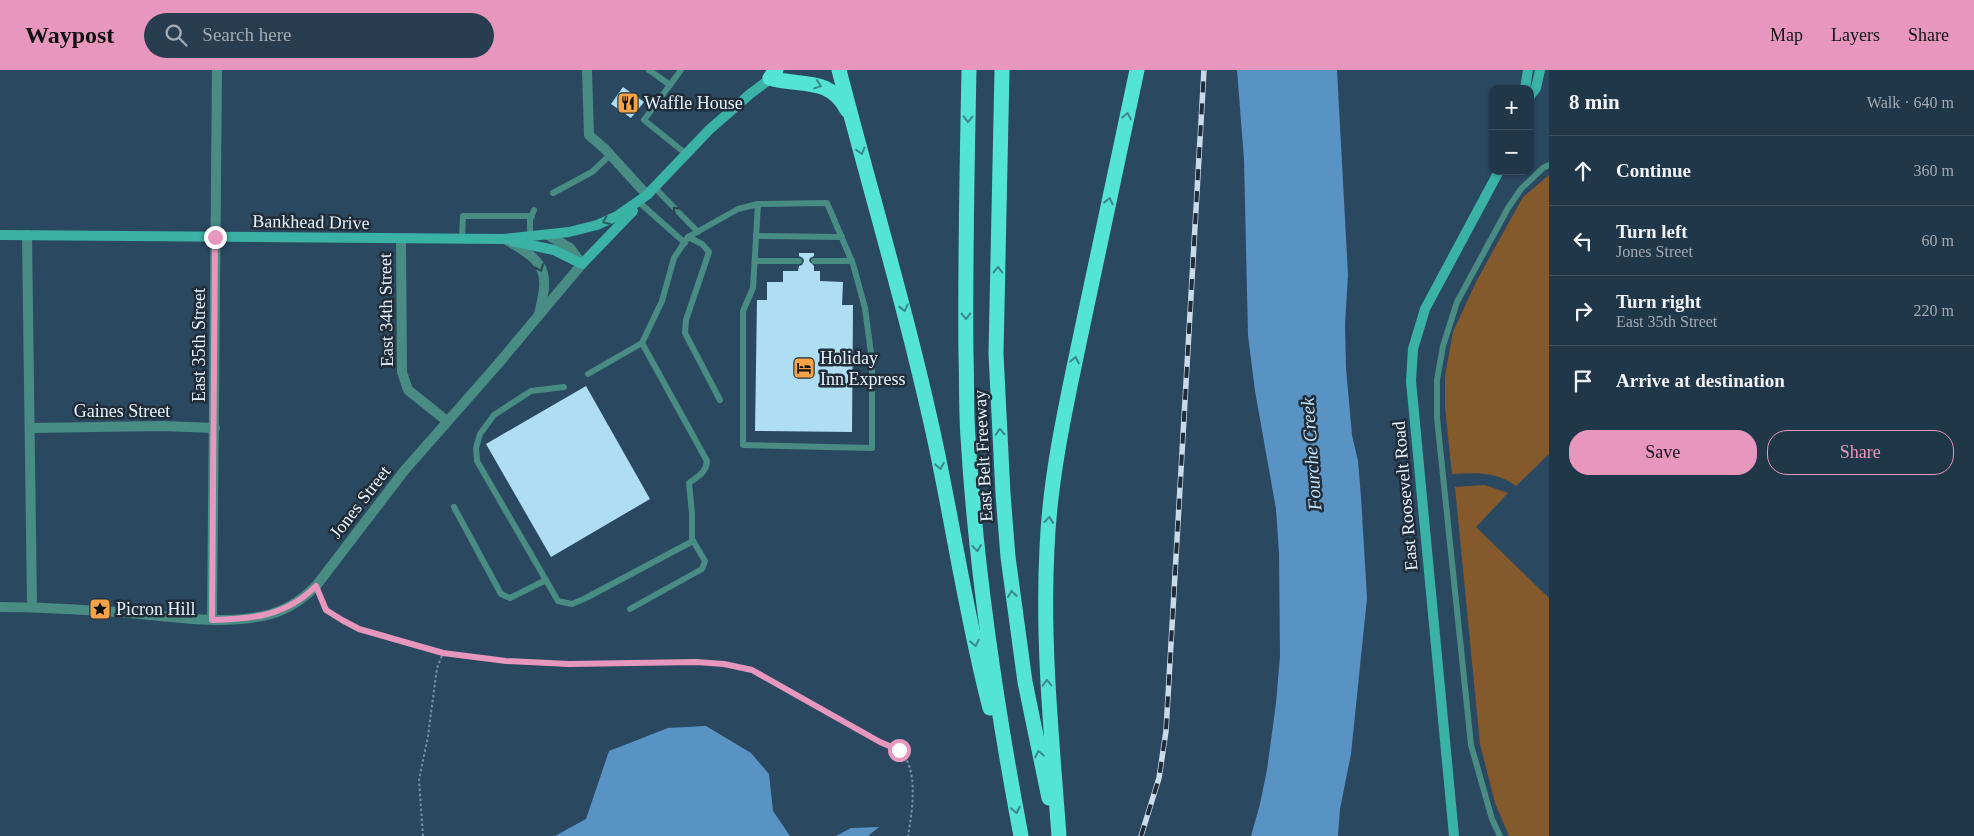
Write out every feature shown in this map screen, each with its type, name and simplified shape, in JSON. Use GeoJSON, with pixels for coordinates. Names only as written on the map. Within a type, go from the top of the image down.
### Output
{"type":"FeatureCollection","features":[{"type":"Feature","properties":{"kind":"highway"},"geometry":{"type":"LineString","coordinates":[[840,70],[912,340],[935,442],[982,676],[1012,784]]}},
{"type":"Feature","properties":{"kind":"highway","name":"East Belt Freeway"},"geometry":{"type":"LineString","coordinates":[[969,70],[965,281],[968,436],[986,625],[1021,836]]}},
{"type":"Feature","properties":{"kind":"highway","name":"East Belt Freeway"},"geometry":{"type":"LineString","coordinates":[[1002,70],[996,354],[1003,503],[1024,682],[1058,836]]}},
{"type":"Feature","properties":{"kind":"highway"},"geometry":{"type":"LineString","coordinates":[[1058,836],[1046,634],[1047,548],[1054,478],[1063,424],[1137,70]]}},
{"type":"Feature","properties":{"kind":"highway"},"geometry":{"type":"LineString","coordinates":[[776,73],[782,82],[814,84],[825,87],[843,101],[854,123]]}},
{"type":"Feature","properties":{"kind":"main road"},"geometry":{"type":"LineString","coordinates":[[1526,85],[1528,70]]}},
{"type":"Feature","properties":{"kind":"main road"},"geometry":{"type":"LineString","coordinates":[[1534,91],[1540,70]]}},
{"type":"Feature","properties":{"kind":"main road","name":"Bankhead Drive"},"geometry":{"type":"LineString","coordinates":[[0,235],[401,239],[502,238],[569,232],[597,225],[617,216],[647,196],[686,154],[750,94],[776,73]]}},
{"type":"Feature","properties":{"kind":"main road","name":"East Roosevelt Road"},"geometry":{"type":"LineString","coordinates":[[1454,836],[1411,381],[1413,350],[1425,309],[1496,175]]}},
{"type":"Feature","properties":{"kind":"main road","name":"Jones Street"},"geometry":{"type":"LineString","coordinates":[[582,264],[647,196]]}},
{"type":"Feature","properties":{"kind":"main road","name":"Bankhead Drive"},"geometry":{"type":"LineString","coordinates":[[502,238],[554,250],[582,264]]}},
{"type":"Feature","properties":{"kind":"street","name":"East 35th Street"},"geometry":{"type":"LineString","coordinates":[[212,620],[217,70]]}},
{"type":"Feature","properties":{"kind":"street"},"geometry":{"type":"LineString","coordinates":[[587,70],[589,135],[647,196]]}},
{"type":"Feature","properties":{"kind":"street"},"geometry":{"type":"LineString","coordinates":[[548,234],[570,248],[582,264]]}},
{"type":"Feature","properties":{"kind":"street"},"geometry":{"type":"LineString","coordinates":[[27,235],[32,607]]}},
{"type":"Feature","properties":{"kind":"street"},"geometry":{"type":"LineString","coordinates":[[502,238],[529,253],[540,265],[543,272],[543,290],[538,316]]}},
{"type":"Feature","properties":{"kind":"street","name":"East 34th Street"},"geometry":{"type":"LineString","coordinates":[[401,239],[402,372],[408,390],[447,421]]}},
{"type":"Feature","properties":{"kind":"street","name":"Jones Street"},"geometry":{"type":"LineString","coordinates":[[0,607],[32,607],[212,620],[272,614],[299,601],[316,586],[404,471],[582,264]]}},
{"type":"Feature","properties":{"kind":"street","name":"Gaines Street"},"geometry":{"type":"LineString","coordinates":[[30,428],[162,426],[214,428]]}},
{"type":"Feature","properties":{"kind":"lane"},"geometry":{"type":"LineString","coordinates":[[649,70],[670,86]]}},
{"type":"Feature","properties":{"kind":"lane"},"geometry":{"type":"LineString","coordinates":[[681,70],[644,120],[686,154]]}},
{"type":"Feature","properties":{"kind":"lane"},"geometry":{"type":"LineString","coordinates":[[553,193],[592,172],[610,155]]}},
{"type":"Feature","properties":{"kind":"lane"},"geometry":{"type":"LineString","coordinates":[[1500,836],[1492,819],[1471,745],[1436,418],[1437,380],[1443,346],[1457,302],[1508,208],[1521,189],[1542,168],[1549,165]]}},
{"type":"Feature","properties":{"kind":"lane"},"geometry":{"type":"LineString","coordinates":[[647,196],[698,232]]}},
{"type":"Feature","properties":{"kind":"lane"},"geometry":{"type":"LineString","coordinates":[[647,196],[686,240],[702,244],[709,252],[686,320],[685,332],[720,400]]}},
{"type":"Feature","properties":{"kind":"lane"},"geometry":{"type":"LineString","coordinates":[[588,374],[642,343],[662,301],[674,258],[686,240],[738,209],[758,204],[827,203],[852,261],[865,308],[872,361],[872,448],[743,445],[743,311],[753,288],[758,204]]}},
{"type":"Feature","properties":{"kind":"lane"},"geometry":{"type":"LineString","coordinates":[[462,238],[463,216],[533,213],[530,220],[530,236]]}},
{"type":"Feature","properties":{"kind":"lane"},"geometry":{"type":"LineString","coordinates":[[756,236],[842,237]]}},
{"type":"Feature","properties":{"kind":"lane"},"geometry":{"type":"LineString","coordinates":[[755,261],[799,261]]}},
{"type":"Feature","properties":{"kind":"lane"},"geometry":{"type":"LineString","coordinates":[[814,261],[852,261]]}},
{"type":"Feature","properties":{"kind":"lane"},"geometry":{"type":"LineString","coordinates":[[630,609],[702,569],[705,561],[693,541],[689,482],[703,473],[707,461],[642,343]]}},
{"type":"Feature","properties":{"kind":"lane"},"geometry":{"type":"LineString","coordinates":[[564,387],[531,391],[494,415],[480,434],[476,448],[477,462],[558,601],[572,604],[693,541]]}},
{"type":"Feature","properties":{"kind":"lane"},"geometry":{"type":"LineString","coordinates":[[454,507],[501,594],[510,598],[546,580]]}},
{"type":"Feature","properties":{"kind":"path"},"geometry":{"type":"LineString","coordinates":[[316,586],[326,610],[359,629],[443,653],[506,661],[560,663],[705,662],[752,670],[880,742],[899,750],[910,765],[913,784],[908,836]]}},
{"type":"Feature","properties":{"kind":"path"},"geometry":{"type":"LineString","coordinates":[[423,836],[420,780],[437,668],[443,653]]}},
{"type":"Feature","properties":{"kind":"shaded area"},"geometry":{"type":"Polygon","coordinates":[[[1549,175],[1549,454],[1516,486],[1493,475],[1478,473],[1452,474],[1445,407],[1445,376],[1453,332],[1477,280],[1523,197],[1549,175]]]}},
{"type":"Feature","properties":{"kind":"shaded area"},"geometry":{"type":"Polygon","coordinates":[[[1485,485],[1508,493],[1476,527],[1549,598],[1549,836],[1509,836],[1495,803],[1480,744],[1455,487],[1485,485]]]}},
{"type":"Feature","properties":{"kind":"water","name":"Fourche Creek"},"geometry":{"type":"Polygon","coordinates":[[[1237,70],[1337,70],[1348,275],[1345,325],[1346,368],[1352,435],[1358,461],[1367,598],[1351,754],[1340,809],[1338,836],[1251,836],[1267,770],[1276,703],[1280,656],[1279,553],[1276,509],[1255,391],[1248,335],[1244,159],[1237,70]]]}},
{"type":"Feature","properties":{"kind":"water"},"geometry":{"type":"Polygon","coordinates":[[[706,726],[751,753],[769,774],[773,811],[790,836],[555,836],[586,819],[609,751],[668,728],[706,726]]]}},
{"type":"Feature","properties":{"kind":"water"},"geometry":{"type":"Polygon","coordinates":[[[879,827],[868,836],[836,836],[851,828],[879,827]]]}},
{"type":"Feature","properties":{"kind":"building","name":"Waffle House"},"geometry":{"type":"Polygon","coordinates":[[[623,87],[644,102],[631,118],[611,104],[623,87]]]}},
{"type":"Feature","properties":{"kind":"building","name":"Holiday Inn Express"},"geometry":{"type":"Polygon","coordinates":[[[799,253],[814,253],[814,256],[809,261],[814,266],[814,271],[820,271],[820,281],[843,282],[842,305],[853,305],[852,432],[755,431],[757,300],[767,300],[767,282],[783,282],[783,271],[798,271],[799,266],[804,261],[799,256],[799,253]]]}},
{"type":"Feature","properties":{"kind":"building"},"geometry":{"type":"Polygon","coordinates":[[[586,386],[650,499],[551,557],[486,444],[586,386]]]}},
{"type":"Feature","properties":{"kind":"railway"},"geometry":{"type":"LineString","coordinates":[[1141,836],[1159,778],[1166,731],[1204,70]]}},
{"type":"Feature","properties":{"kind":"place","name":"Waffle House"},"geometry":{"type":"Point","coordinates":[628,103]}},
{"type":"Feature","properties":{"kind":"place","name":"Holiday Inn Express"},"geometry":{"type":"Point","coordinates":[804,368]}},
{"type":"Feature","properties":{"kind":"place","name":"Picron Hill"},"geometry":{"type":"Point","coordinates":[100,609]}},
{"type":"Feature","properties":{"kind":"route"},"geometry":{"type":"LineString","coordinates":[[215,237],[216,318],[212,620],[272,614],[286,609],[299,601],[316,586],[326,610],[359,629],[443,653],[506,661],[569,664],[696,662],[724,664],[752,670],[880,742],[899,750]]}}]}
